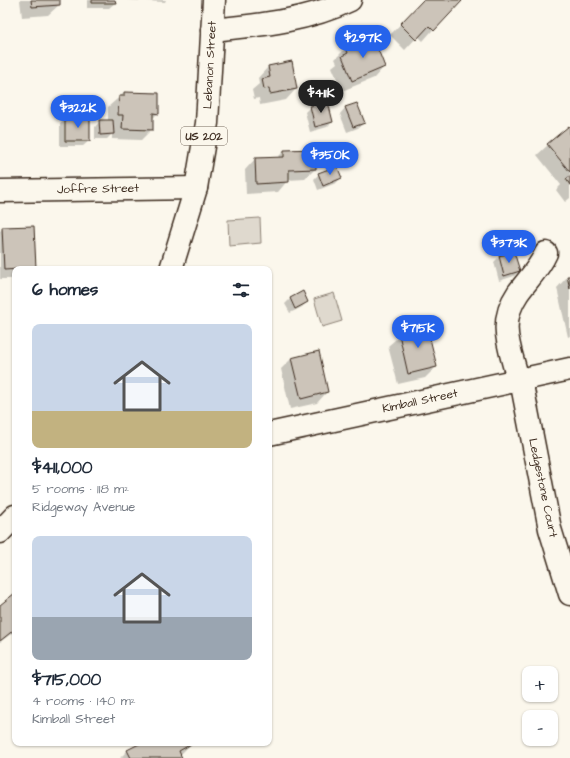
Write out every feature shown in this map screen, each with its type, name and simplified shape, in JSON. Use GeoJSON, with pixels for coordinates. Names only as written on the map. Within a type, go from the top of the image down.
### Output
{"type":"FeatureCollection","features":[{"type":"Feature","properties":{"kind":"main road","name":"Lebanon Street"},"geometry":{"type":"LineString","coordinates":[[172,266],[196,188],[206,123],[214,0]]}},
{"type":"Feature","properties":{"kind":"main road"},"geometry":{"type":"LineString","coordinates":[[212,30],[291,21],[316,14],[350,0]]}},
{"type":"Feature","properties":{"kind":"main road","name":"Joffre Street"},"geometry":{"type":"LineString","coordinates":[[0,191],[196,188]]}},
{"type":"Feature","properties":{"kind":"main road","name":"Ledgestone Court"},"geometry":{"type":"LineString","coordinates":[[546,253],[538,269],[518,292],[508,310],[505,322],[506,336],[519,380],[550,529],[570,594]]}},
{"type":"Feature","properties":{"kind":"main road","name":"Kimball Street"},"geometry":{"type":"LineString","coordinates":[[272,433],[570,369]]}},
{"type":"Feature","properties":{"kind":"main road"},"geometry":{"type":"LineString","coordinates":[[0,532],[12,519]]}},
{"type":"Feature","properties":{"kind":"shaded area"},"geometry":{"type":"Polygon","coordinates":[[[260,218],[261,243],[229,246],[228,220],[260,218]]]}},
{"type":"Feature","properties":{"kind":"shaded area"},"geometry":{"type":"Polygon","coordinates":[[[334,293],[342,321],[322,327],[314,299],[334,293]]]}},
{"type":"Feature","properties":{"kind":"building"},"geometry":{"type":"Polygon","coordinates":[[[31,0],[60,0],[60,5],[32,7],[31,0]]]}},
{"type":"Feature","properties":{"kind":"building"},"geometry":{"type":"Polygon","coordinates":[[[92,0],[115,0],[116,3],[92,3],[92,0]]]}},
{"type":"Feature","properties":{"kind":"building"},"geometry":{"type":"Polygon","coordinates":[[[423,0],[462,1],[434,31],[429,26],[416,40],[400,24],[423,0]]]}},
{"type":"Feature","properties":{"kind":"building"},"geometry":{"type":"Polygon","coordinates":[[[366,39],[368,45],[375,42],[385,67],[352,81],[342,56],[348,53],[345,47],[366,39]]]}},
{"type":"Feature","properties":{"kind":"building"},"geometry":{"type":"Polygon","coordinates":[[[292,61],[297,89],[270,94],[269,88],[264,89],[262,79],[270,77],[268,66],[292,61]]]}},
{"type":"Feature","properties":{"kind":"building"},"geometry":{"type":"Polygon","coordinates":[[[124,92],[159,93],[159,114],[153,113],[153,130],[122,129],[123,115],[118,115],[119,96],[124,96],[124,92]]]}},
{"type":"Feature","properties":{"kind":"building"},"geometry":{"type":"Polygon","coordinates":[[[328,102],[333,122],[315,127],[310,106],[328,102]]]}},
{"type":"Feature","properties":{"kind":"building"},"geometry":{"type":"Polygon","coordinates":[[[357,103],[365,123],[353,127],[345,107],[357,103]]]}},
{"type":"Feature","properties":{"kind":"building"},"geometry":{"type":"Polygon","coordinates":[[[65,117],[90,117],[90,141],[65,141],[65,117]]]}},
{"type":"Feature","properties":{"kind":"building"},"geometry":{"type":"Polygon","coordinates":[[[99,120],[113,120],[114,134],[100,135],[99,120]]]}},
{"type":"Feature","properties":{"kind":"building"},"geometry":{"type":"Polygon","coordinates":[[[569,126],[570,127],[570,172],[547,144],[569,126]]]}},
{"type":"Feature","properties":{"kind":"building"},"geometry":{"type":"Polygon","coordinates":[[[316,149],[316,169],[289,170],[289,182],[256,184],[255,158],[284,157],[284,150],[316,149]]]}},
{"type":"Feature","properties":{"kind":"building"},"geometry":{"type":"Polygon","coordinates":[[[337,166],[342,178],[323,186],[318,173],[337,166]]]}},
{"type":"Feature","properties":{"kind":"building"},"geometry":{"type":"Polygon","coordinates":[[[570,176],[570,185],[566,179],[570,176]]]}},
{"type":"Feature","properties":{"kind":"building"},"geometry":{"type":"Polygon","coordinates":[[[34,226],[36,266],[12,266],[12,270],[4,270],[2,227],[34,226]]]}},
{"type":"Feature","properties":{"kind":"building"},"geometry":{"type":"Polygon","coordinates":[[[514,252],[520,271],[504,276],[499,256],[514,252]]]}},
{"type":"Feature","properties":{"kind":"building"},"geometry":{"type":"Polygon","coordinates":[[[567,276],[570,276],[570,289],[567,276]]]}},
{"type":"Feature","properties":{"kind":"building"},"geometry":{"type":"Polygon","coordinates":[[[303,291],[308,302],[295,309],[290,298],[303,291]]]}},
{"type":"Feature","properties":{"kind":"building"},"geometry":{"type":"Polygon","coordinates":[[[426,322],[437,367],[408,374],[399,334],[411,331],[410,326],[426,322]]]}},
{"type":"Feature","properties":{"kind":"building"},"geometry":{"type":"Polygon","coordinates":[[[319,351],[328,392],[301,399],[291,358],[319,351]]]}},
{"type":"Feature","properties":{"kind":"building"},"geometry":{"type":"Polygon","coordinates":[[[12,595],[12,631],[0,641],[0,605],[12,595]]]}},
{"type":"Feature","properties":{"kind":"building"},"geometry":{"type":"Polygon","coordinates":[[[135,746],[188,746],[179,751],[182,758],[131,758],[127,750],[135,746]]]}}]}
